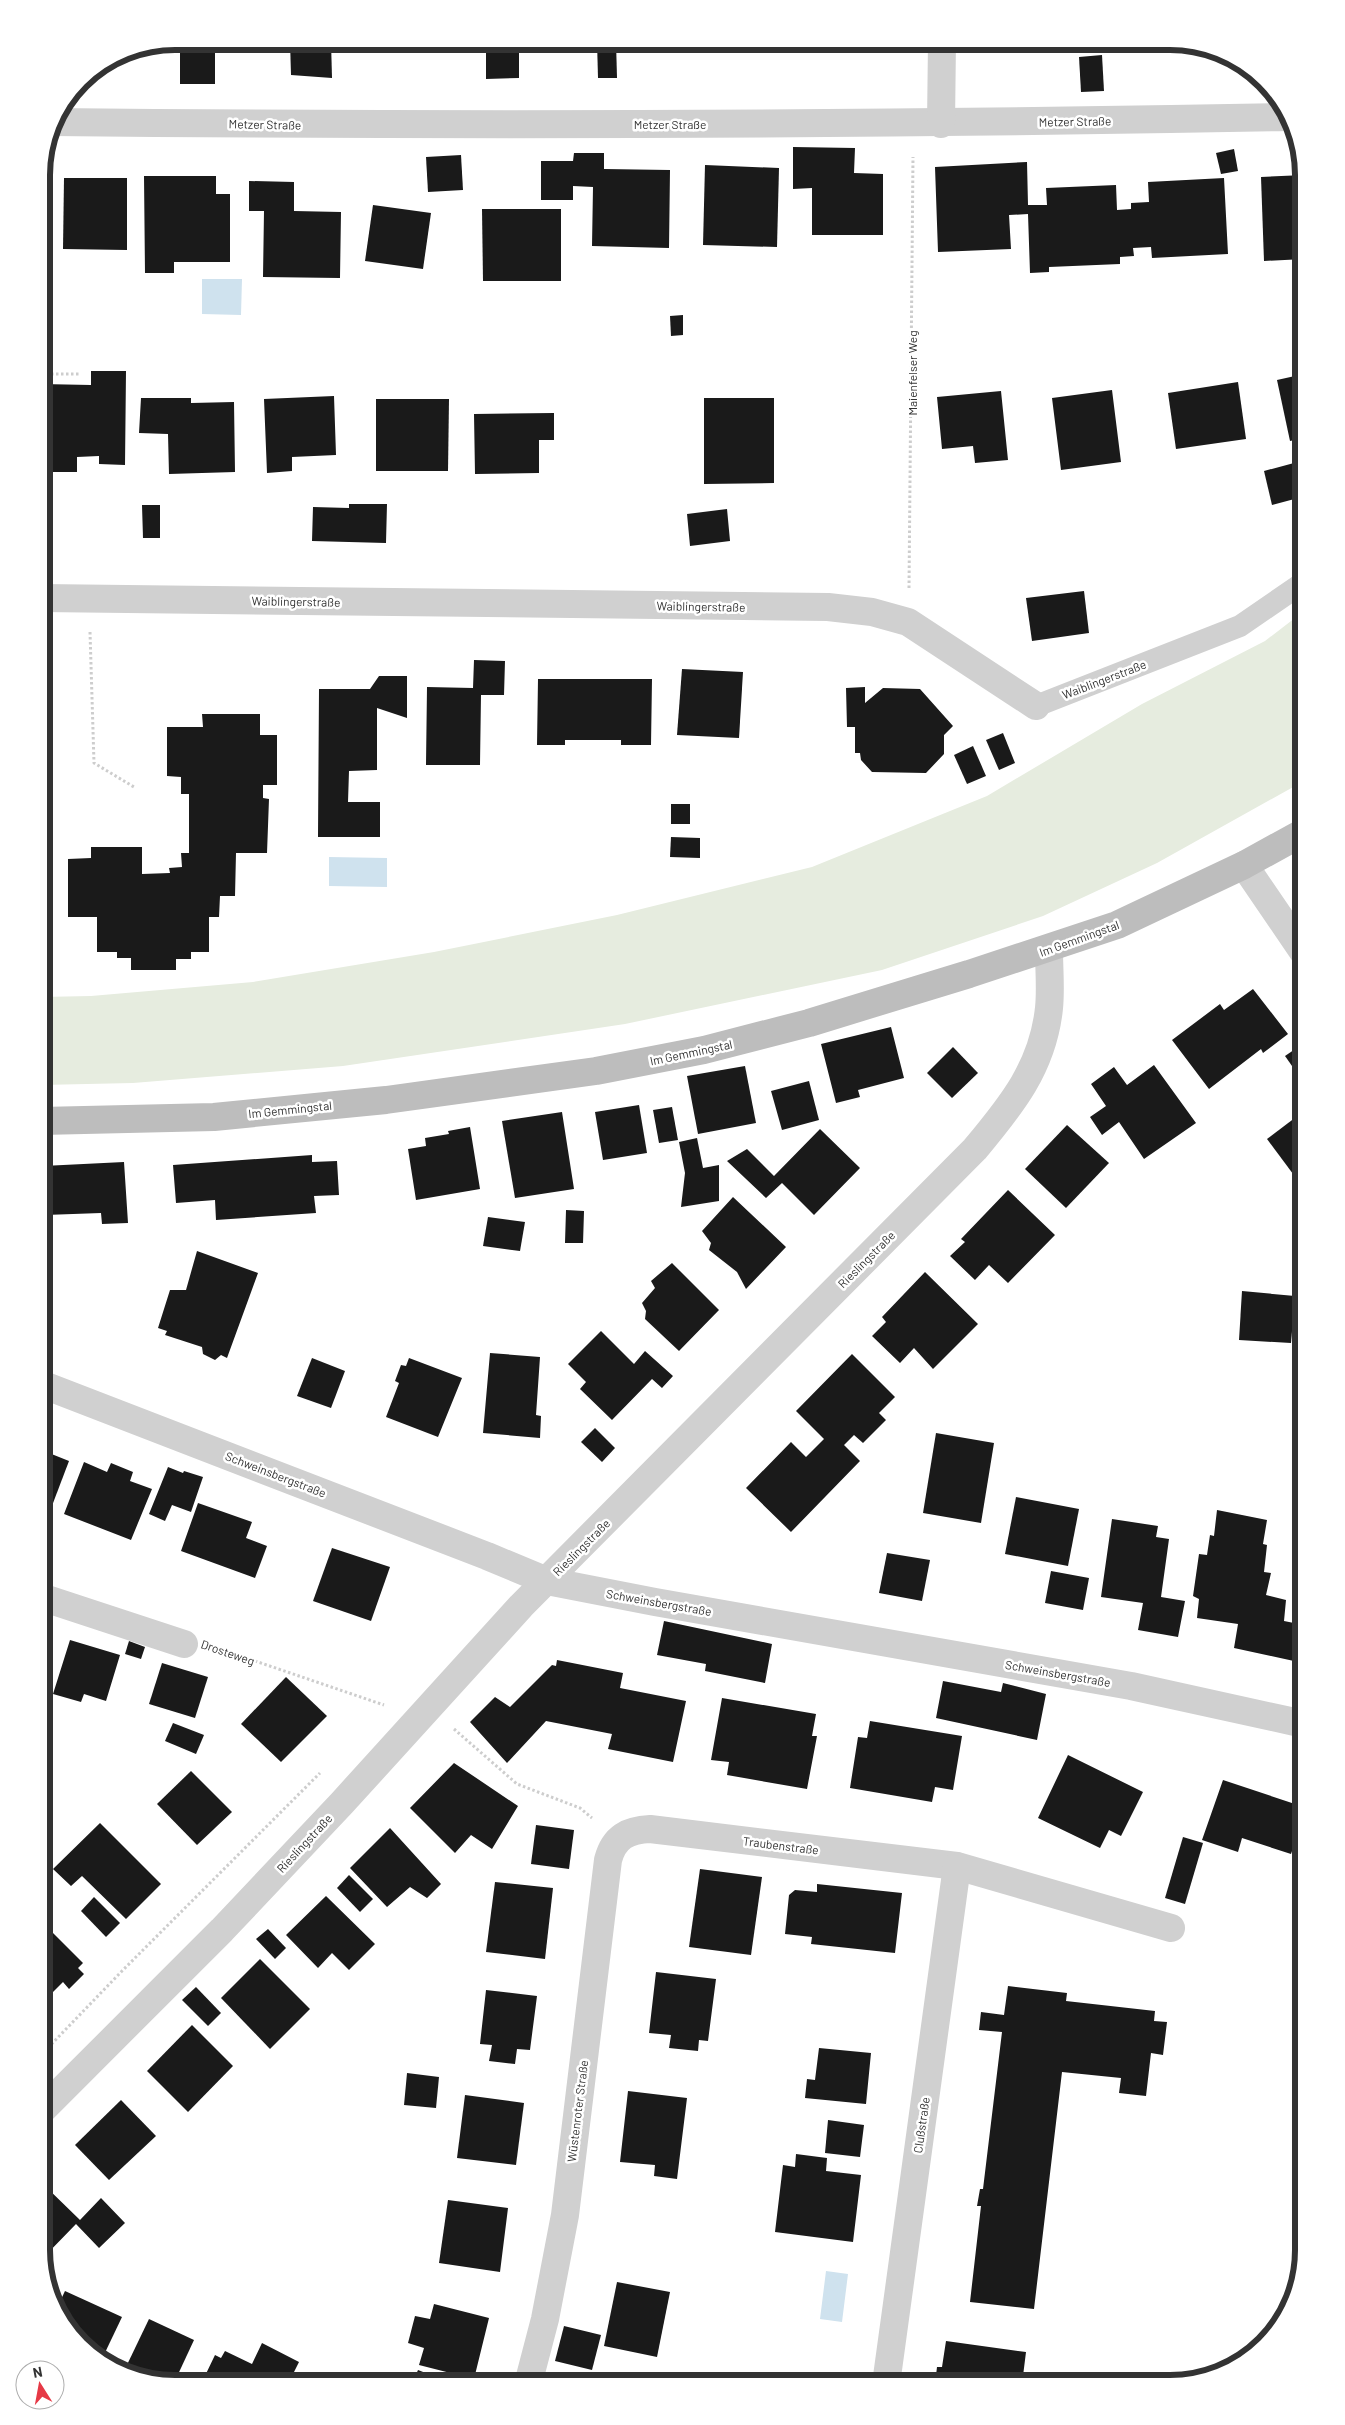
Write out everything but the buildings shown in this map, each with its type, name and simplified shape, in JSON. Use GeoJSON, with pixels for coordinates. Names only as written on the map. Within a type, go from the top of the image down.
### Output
{"type":"FeatureCollection","features":[{"type":"Feature","properties":{"kind":"street"},"geometry":{"type":"LineString","coordinates":[[942,50],[942,124]]}},
{"type":"Feature","properties":{"kind":"street","name":"Metzer Straße"},"geometry":{"type":"LineString","coordinates":[[62,122],[384,126],[942,124],[1281,117]]}},
{"type":"Feature","properties":{"kind":"street","name":"Waiblingerstraße"},"geometry":{"type":"LineString","coordinates":[[50,598],[828,608],[872,612],[908,622],[1036,706]]}},
{"type":"Feature","properties":{"kind":"street","name":"Im Gemmingstal"},"geometry":{"type":"LineString","coordinates":[[50,1121],[214,1117],[386,1100],[596,1072],[704,1050],[809,1023],[1049,950],[1117,925],[1244,865],[1295,837]]}},
{"type":"Feature","properties":{"kind":"street"},"geometry":{"type":"LineString","coordinates":[[1244,865],[1295,940]]}},
{"type":"Feature","properties":{"kind":"street","name":"Rieslingstraße"},"geometry":{"type":"LineString","coordinates":[[50,2102],[229,1923],[521,1606],[975,1149],[1009,1108],[1034,1066],[1044,1033],[1049,1007],[1049,950]]}},
{"type":"Feature","properties":{"kind":"street","name":"Schweinsbergstraße"},"geometry":{"type":"LineString","coordinates":[[50,1387],[487,1556],[547,1581],[655,1602],[1131,1686],[1295,1722]]}},
{"type":"Feature","properties":{"kind":"street","name":"Drosteweg"},"geometry":{"type":"LineString","coordinates":[[50,1600],[184,1644]]}},
{"type":"Feature","properties":{"kind":"street","name":"Traubenstraße"},"geometry":{"type":"LineString","coordinates":[[621,1839],[633,1830],[650,1829],[957,1866],[1171,1928]]}},
{"type":"Feature","properties":{"kind":"street","name":"Wüstenroter Straße"},"geometry":{"type":"LineString","coordinates":[[530,2375],[545,2319],[565,2215],[608,1860],[611,1849],[621,1839]]}},
{"type":"Feature","properties":{"kind":"street","name":"Clußstraße"},"geometry":{"type":"LineString","coordinates":[[887,2375],[957,1866]]}},
{"type":"Feature","properties":{"kind":"lane","name":"Waiblingerstraße"},"geometry":{"type":"LineString","coordinates":[[1036,706],[1240,626],[1295,588]]}},
{"type":"Feature","properties":{"kind":"path","name":"Maienfelser Weg"},"geometry":{"type":"LineString","coordinates":[[908,622],[914,124]]}},
{"type":"Feature","properties":{"kind":"path"},"geometry":{"type":"LineString","coordinates":[[50,374],[80,374]]}},
{"type":"Feature","properties":{"kind":"path"},"geometry":{"type":"LineString","coordinates":[[89,598],[94,763],[134,787]]}},
{"type":"Feature","properties":{"kind":"path","name":"Drosteweg"},"geometry":{"type":"LineString","coordinates":[[184,1644],[195,1640],[386,1706],[379,1712]]}},
{"type":"Feature","properties":{"kind":"path"},"geometry":{"type":"LineString","coordinates":[[429,1707],[517,1784],[580,1808],[621,1839]]}},
{"type":"Feature","properties":{"kind":"path"},"geometry":{"type":"LineString","coordinates":[[50,2047],[122,1971],[325,1767]]}},
{"type":"Feature","properties":{"kind":"shaded area"},"geometry":{"type":"Polygon","coordinates":[[[1295,618],[1295,786],[1157,863],[1043,916],[882,970],[625,1024],[343,1066],[133,1083],[50,1085],[50,997],[91,996],[253,982],[434,952],[617,915],[812,867],[987,796],[1142,704],[1265,641],[1295,618]]]}},
{"type":"Feature","properties":{"kind":"water"},"geometry":{"type":"Polygon","coordinates":[[[202,279],[242,279],[241,315],[202,314],[202,279]]]}},
{"type":"Feature","properties":{"kind":"water"},"geometry":{"type":"Polygon","coordinates":[[[329,857],[387,858],[387,887],[329,886],[329,857]]]}},
{"type":"Feature","properties":{"kind":"water"},"geometry":{"type":"Polygon","coordinates":[[[826,2271],[848,2274],[842,2322],[820,2319],[826,2271]]]}}]}
